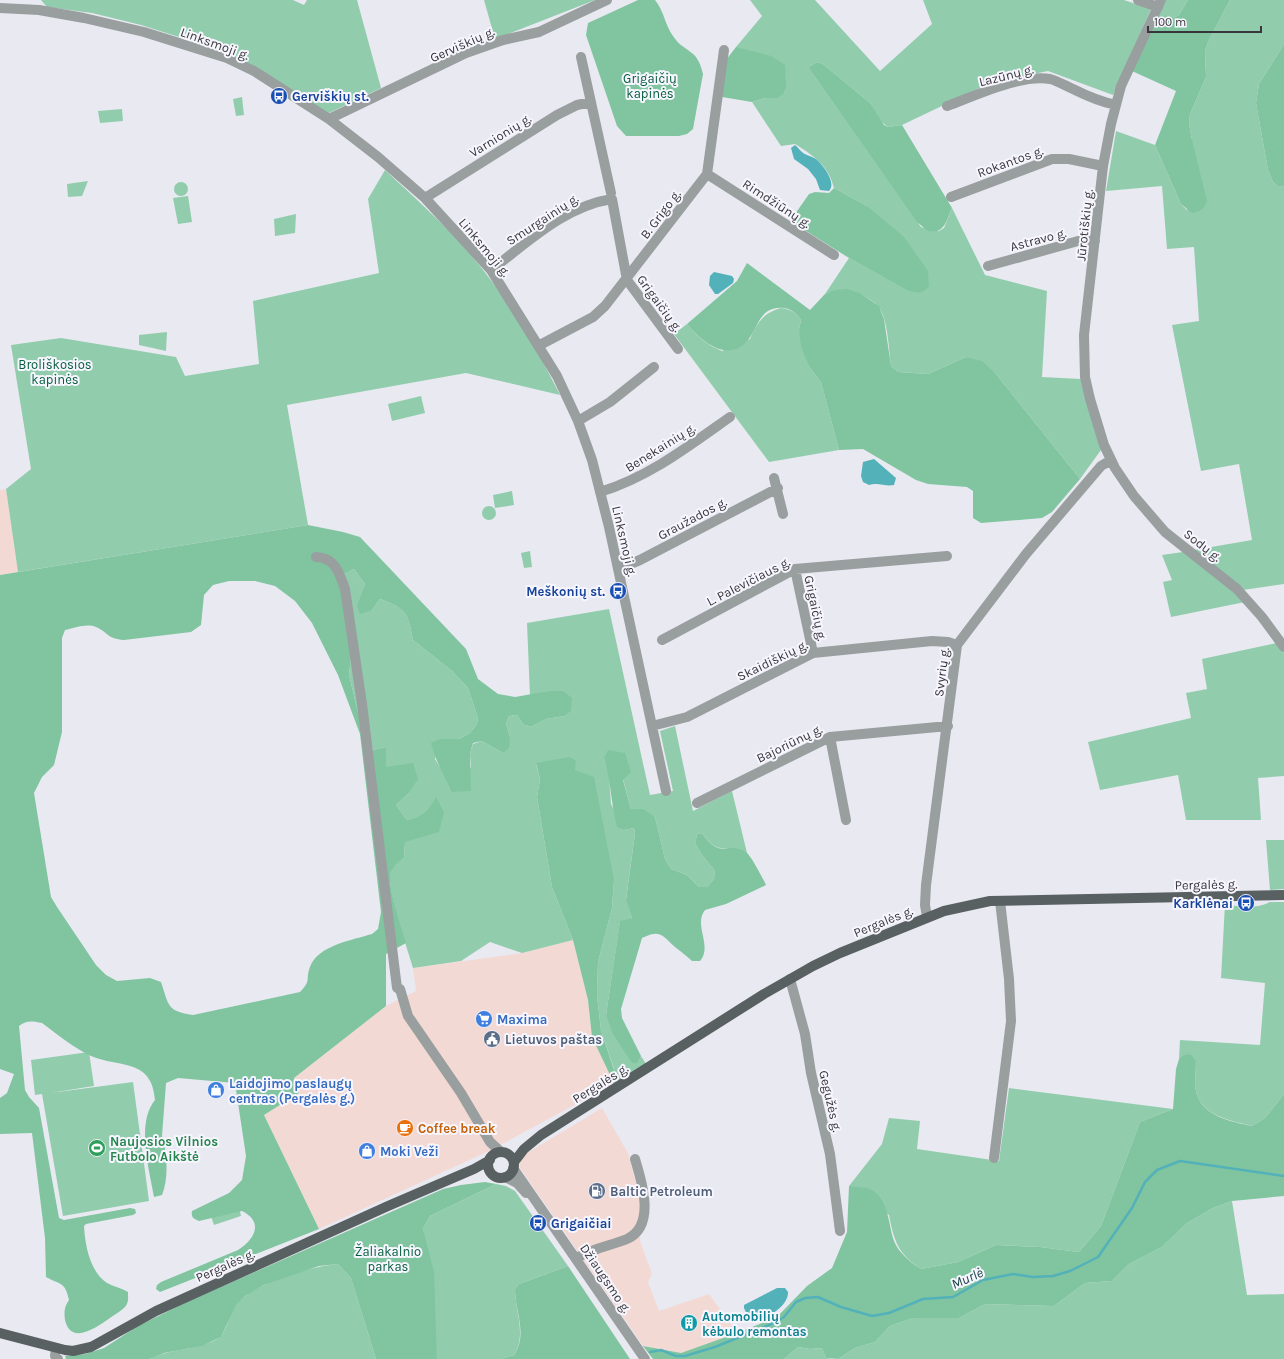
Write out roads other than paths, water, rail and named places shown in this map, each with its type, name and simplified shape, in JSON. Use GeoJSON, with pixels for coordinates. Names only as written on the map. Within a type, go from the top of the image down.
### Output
{"type":"FeatureCollection","features":[{"type":"Feature","properties":{"kind":"main road","name":"Pergalės g."},"geometry":{"type":"LineString","coordinates":[[514,1165],[524,1149],[541,1135],[790,979],[840,953],[957,906],[1000,901],[1284,895]]}},
{"type":"Feature","properties":{"kind":"main road","name":"Pergalės g."},"geometry":{"type":"LineString","coordinates":[[0,1333],[57,1354],[91,1347],[161,1308],[388,1206],[460,1176],[496,1155],[541,1135]]}},
{"type":"Feature","properties":{"kind":"main road"},"geometry":{"type":"LineString","coordinates":[[496,1155],[510,1156],[514,1165],[512,1172],[505,1177],[498,1177],[492,1173],[489,1167],[496,1155]]}},
{"type":"Feature","properties":{"kind":"main road","name":"Pergalės g."},"geometry":{"type":"LineString","coordinates":[[460,1176],[475,1173],[492,1173]]}},
{"type":"Feature","properties":{"kind":"street","name":"Gerviškių g."},"geometry":{"type":"LineString","coordinates":[[329,119],[489,44],[539,32],[572,22],[607,0]]}},
{"type":"Feature","properties":{"kind":"street"},"geometry":{"type":"LineString","coordinates":[[1138,0],[1160,3]]}},
{"type":"Feature","properties":{"kind":"street","name":"Jūrotiškių g."},"geometry":{"type":"LineString","coordinates":[[1111,460],[1090,400],[1084,361],[1084,335],[1103,166],[1116,105],[1132,62],[1160,3]]}},
{"type":"Feature","properties":{"kind":"street","name":"Linksmoji g."},"geometry":{"type":"LineString","coordinates":[[0,8],[39,10],[84,18],[144,32],[227,58],[254,71],[329,119],[378,157],[425,198],[491,270],[557,376],[578,421],[600,492],[666,791]]}},
{"type":"Feature","properties":{"kind":"street","name":"B. Grigo g."},"geometry":{"type":"LineString","coordinates":[[538,346],[593,317],[605,306],[627,280],[707,174],[724,50]]}},
{"type":"Feature","properties":{"kind":"street","name":"Grigaičių g."},"geometry":{"type":"LineString","coordinates":[[581,57],[612,196],[627,280],[678,349]]}},
{"type":"Feature","properties":{"kind":"street","name":"Lazūnų g."},"geometry":{"type":"LineString","coordinates":[[947,106],[1018,82],[1043,79],[1052,80],[1089,97],[1116,105]]}},
{"type":"Feature","properties":{"kind":"street","name":"Varnionių g."},"geometry":{"type":"LineString","coordinates":[[425,198],[556,115],[577,105],[591,102]]}},
{"type":"Feature","properties":{"kind":"street","name":"Rokantos g."},"geometry":{"type":"LineString","coordinates":[[950,197],[1052,159],[1069,159],[1103,166]]}},
{"type":"Feature","properties":{"kind":"street","name":"Rimdžiūnų g."},"geometry":{"type":"LineString","coordinates":[[707,174],[834,255]]}},
{"type":"Feature","properties":{"kind":"street","name":"Smurgainių g."},"geometry":{"type":"LineString","coordinates":[[491,270],[541,232],[575,210],[587,204],[612,196]]}},
{"type":"Feature","properties":{"kind":"street","name":"Astravo g."},"geometry":{"type":"LineString","coordinates":[[988,266],[1078,241],[1095,241]]}},
{"type":"Feature","properties":{"kind":"street"},"geometry":{"type":"LineString","coordinates":[[578,421],[610,402],[654,367]]}},
{"type":"Feature","properties":{"kind":"street","name":"Benekainių g."},"geometry":{"type":"LineString","coordinates":[[600,492],[642,476],[680,453],[730,417]]}},
{"type":"Feature","properties":{"kind":"street","name":"Svyrių g."},"geometry":{"type":"LineString","coordinates":[[927,917],[925,905],[926,885],[957,644],[1026,554],[1101,466],[1111,460]]}},
{"type":"Feature","properties":{"kind":"street","name":"Sodų g."},"geometry":{"type":"LineString","coordinates":[[1111,460],[1134,496],[1150,515],[1176,540],[1238,589],[1254,607],[1284,647]]}},
{"type":"Feature","properties":{"kind":"street","name":"Graužados g."},"geometry":{"type":"LineString","coordinates":[[618,569],[640,560],[776,483],[783,514]]}},
{"type":"Feature","properties":{"kind":"street","name":"L. Palevičiaus g."},"geometry":{"type":"LineString","coordinates":[[662,640],[795,569],[947,556]]}},
{"type":"Feature","properties":{"kind":"street"},"geometry":{"type":"LineString","coordinates":[[316,557],[325,558],[333,562],[339,572],[345,589],[362,704],[397,988],[400,989],[408,1016],[461,1093],[496,1155]]}},
{"type":"Feature","properties":{"kind":"street","name":"Grigaičių g."},"geometry":{"type":"LineString","coordinates":[[795,569],[812,653]]}},
{"type":"Feature","properties":{"kind":"street","name":"Skaidiškių g."},"geometry":{"type":"LineString","coordinates":[[652,726],[687,717],[812,653],[932,641],[957,644]]}},
{"type":"Feature","properties":{"kind":"street","name":"Bajoriūnų g."},"geometry":{"type":"LineString","coordinates":[[697,803],[830,736],[947,731]]}},
{"type":"Feature","properties":{"kind":"street"},"geometry":{"type":"LineString","coordinates":[[830,736],[846,820]]}},
{"type":"Feature","properties":{"kind":"street"},"geometry":{"type":"LineString","coordinates":[[994,1158],[1011,1021],[1009,979],[1000,901]]}},
{"type":"Feature","properties":{"kind":"street","name":"Gegužės g."},"geometry":{"type":"LineString","coordinates":[[790,979],[805,1034],[811,1073],[830,1154],[840,1231]]}},
{"type":"Feature","properties":{"kind":"street"},"geometry":{"type":"LineString","coordinates":[[577,1258],[590,1251],[628,1238],[642,1223],[644,1216],[643,1194],[635,1159]]}},
{"type":"Feature","properties":{"kind":"street","name":"Džiaugsmo g."},"geometry":{"type":"LineString","coordinates":[[514,1165],[544,1212],[645,1359]]}},
{"type":"Feature","properties":{"kind":"street","name":"Džiaugsmo g."},"geometry":{"type":"LineString","coordinates":[[505,1177],[517,1183],[544,1212]]}},
{"type":"Feature","properties":{"kind":"water"},"geometry":{"type":"Polygon","coordinates":[[[795,145],[803,153],[816,159],[822,165],[830,179],[831,188],[829,191],[820,190],[816,179],[808,169],[794,159],[791,148],[795,145]]]}},
{"type":"Feature","properties":{"kind":"water"},"geometry":{"type":"Polygon","coordinates":[[[714,272],[732,276],[734,279],[733,283],[718,294],[715,294],[709,285],[710,276],[714,272]]]}},
{"type":"Feature","properties":{"kind":"water"},"geometry":{"type":"Polygon","coordinates":[[[874,459],[896,478],[894,485],[869,485],[863,482],[861,476],[863,462],[874,459]]]}},
{"type":"Feature","properties":{"kind":"water"},"geometry":{"type":"Polygon","coordinates":[[[777,1288],[785,1288],[788,1292],[784,1304],[766,1317],[754,1320],[749,1319],[744,1305],[777,1288]]]}},
{"type":"Feature","properties":{"kind":"waterway","name":"Murlė"},"geometry":{"type":"LineString","coordinates":[[650,1352],[661,1350],[676,1356],[685,1356],[715,1347],[774,1323],[784,1317],[796,1302],[805,1298],[818,1297],[841,1307],[872,1316],[889,1313],[923,1299],[953,1297],[983,1280],[1013,1274],[1033,1277],[1053,1276],[1070,1271],[1098,1257],[1132,1208],[1145,1182],[1157,1170],[1180,1161],[1284,1176]]}},
{"type":"Feature","properties":{"kind":"place","name":"Gerviškių st."},"geometry":{"type":"Point","coordinates":[279,96]}},
{"type":"Feature","properties":{"kind":"place","name":"Meškonių st."},"geometry":{"type":"Point","coordinates":[618,591]}},
{"type":"Feature","properties":{"kind":"place","name":"Karklėnai"},"geometry":{"type":"Point","coordinates":[1246,903]}},
{"type":"Feature","properties":{"kind":"place","name":"Maxima"},"geometry":{"type":"Point","coordinates":[484,1019]}},
{"type":"Feature","properties":{"kind":"place","name":"Lietuvos paštas"},"geometry":{"type":"Point","coordinates":[492,1039]}},
{"type":"Feature","properties":{"kind":"place","name":"Laidojimo paslaugų centras (Pergalės g.)"},"geometry":{"type":"Point","coordinates":[216,1090]}},
{"type":"Feature","properties":{"kind":"place","name":"Coffee break"},"geometry":{"type":"Point","coordinates":[405,1128]}},
{"type":"Feature","properties":{"kind":"place","name":"Naujosios Vilnios Futbolo Aikštė"},"geometry":{"type":"Point","coordinates":[97,1148]}},
{"type":"Feature","properties":{"kind":"place","name":"Moki Veži"},"geometry":{"type":"Point","coordinates":[367,1151]}},
{"type":"Feature","properties":{"kind":"place","name":"Baltic Petroleum"},"geometry":{"type":"Point","coordinates":[597,1191]}},
{"type":"Feature","properties":{"kind":"place","name":"Grigaičiai"},"geometry":{"type":"Point","coordinates":[538,1223]}},
{"type":"Feature","properties":{"kind":"place","name":"Automobilių kėbulo remontas"},"geometry":{"type":"Point","coordinates":[689,1323]}},
{"type":"Feature","properties":{"kind":"park label","name":"Grigaičių kapinės"},"geometry":{"type":"Point","coordinates":[650,86]}},
{"type":"Feature","properties":{"kind":"park label","name":"Broliškosios kapinės"},"geometry":{"type":"Point","coordinates":[55,372]}},
{"type":"Feature","properties":{"kind":"park label","name":"Žaliakalnio parkas"},"geometry":{"type":"Point","coordinates":[388,1258]}}]}
